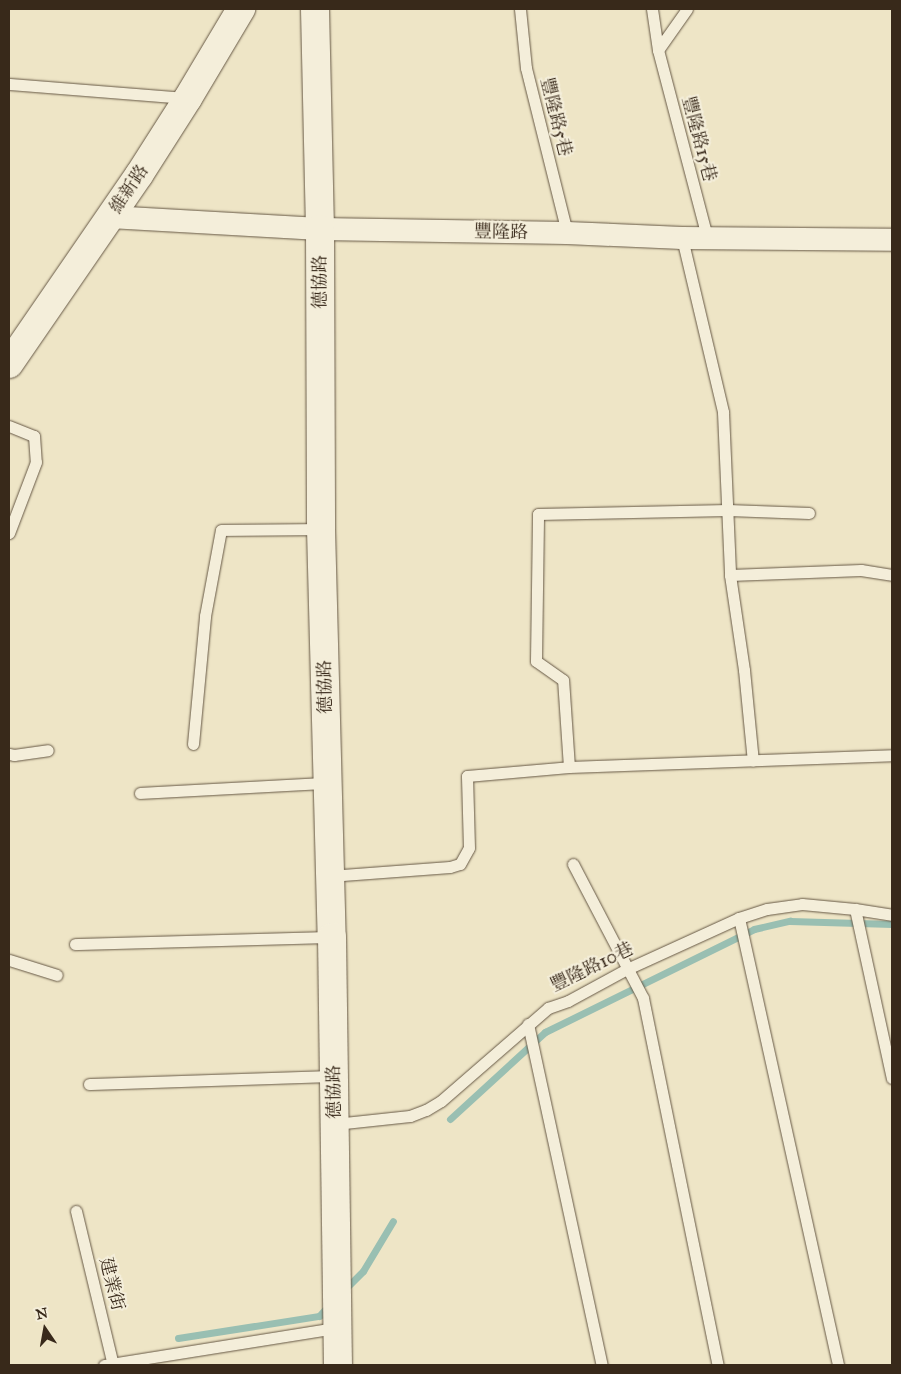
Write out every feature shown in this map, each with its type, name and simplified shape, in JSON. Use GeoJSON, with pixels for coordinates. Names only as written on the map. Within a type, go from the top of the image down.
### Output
{"type":"FeatureCollection","features":[{"type":"Feature","properties":{"kind":"street","name":"維新路"},"geometry":{"type":"LineString","coordinates":[[9,364],[110,217],[188,98],[241,9]]}},
{"type":"Feature","properties":{"kind":"street","name":"德協路"},"geometry":{"type":"LineString","coordinates":[[315,9],[320,229],[321,529],[332,937],[338,1365]]}},
{"type":"Feature","properties":{"kind":"street","name":"豐隆路"},"geometry":{"type":"LineString","coordinates":[[110,217],[320,229],[567,233],[682,238],[892,240]]}},
{"type":"Feature","properties":{"kind":"lane","name":"豐隆路5巷"},"geometry":{"type":"LineString","coordinates":[[520,9],[526,68],[567,233]]}},
{"type":"Feature","properties":{"kind":"lane","name":"豐隆路15巷"},"geometry":{"type":"LineString","coordinates":[[652,9],[658,50],[707,237]]}},
{"type":"Feature","properties":{"kind":"lane"},"geometry":{"type":"LineString","coordinates":[[658,50],[687,9]]}},
{"type":"Feature","properties":{"kind":"lane"},"geometry":{"type":"LineString","coordinates":[[9,84],[188,98]]}},
{"type":"Feature","properties":{"kind":"lane"},"geometry":{"type":"LineString","coordinates":[[682,238],[723,412],[730,575],[744,670],[752,761]]}},
{"type":"Feature","properties":{"kind":"lane"},"geometry":{"type":"LineString","coordinates":[[9,426],[34,436],[36,462],[9,533]]}},
{"type":"Feature","properties":{"kind":"lane"},"geometry":{"type":"LineString","coordinates":[[569,767],[563,680],[536,661],[538,514],[728,510],[809,513]]}},
{"type":"Feature","properties":{"kind":"lane"},"geometry":{"type":"LineString","coordinates":[[193,744],[205,616],[222,530],[321,529]]}},
{"type":"Feature","properties":{"kind":"lane"},"geometry":{"type":"LineString","coordinates":[[730,575],[861,570],[892,574]]}},
{"type":"Feature","properties":{"kind":"lane"},"geometry":{"type":"LineString","coordinates":[[9,754],[14,755],[48,750]]}},
{"type":"Feature","properties":{"kind":"lane"},"geometry":{"type":"LineString","coordinates":[[329,876],[450,867],[460,864],[469,848],[467,776],[569,767],[892,755]]}},
{"type":"Feature","properties":{"kind":"lane"},"geometry":{"type":"LineString","coordinates":[[140,793],[328,783]]}},
{"type":"Feature","properties":{"kind":"lane"},"geometry":{"type":"LineString","coordinates":[[573,864],[643,998],[718,1365]]}},
{"type":"Feature","properties":{"kind":"lane","name":"豐隆路10巷"},"geometry":{"type":"LineString","coordinates":[[335,1124],[410,1116],[426,1110],[441,1102],[548,1008],[568,1001],[627,969],[739,918],[767,909],[802,904],[892,915]]}},
{"type":"Feature","properties":{"kind":"lane"},"geometry":{"type":"LineString","coordinates":[[855,909],[892,1078]]}},
{"type":"Feature","properties":{"kind":"lane"},"geometry":{"type":"LineString","coordinates":[[739,918],[838,1365]]}},
{"type":"Feature","properties":{"kind":"lane"},"geometry":{"type":"LineString","coordinates":[[75,944],[332,937]]}},
{"type":"Feature","properties":{"kind":"lane"},"geometry":{"type":"LineString","coordinates":[[9,960],[57,975]]}},
{"type":"Feature","properties":{"kind":"lane"},"geometry":{"type":"LineString","coordinates":[[528,1024],[602,1365]]}},
{"type":"Feature","properties":{"kind":"lane"},"geometry":{"type":"LineString","coordinates":[[89,1084],[333,1076]]}},
{"type":"Feature","properties":{"kind":"lane","name":"建業街"},"geometry":{"type":"LineString","coordinates":[[76,1211],[110,1365]]}},
{"type":"Feature","properties":{"kind":"lane"},"geometry":{"type":"LineString","coordinates":[[110,1365],[336,1328]]}},
{"type":"Feature","properties":{"kind":"waterway"},"geometry":{"type":"LineString","coordinates":[[450,1119],[545,1032],[754,929],[790,921],[892,924]]}},
{"type":"Feature","properties":{"kind":"waterway"},"geometry":{"type":"LineString","coordinates":[[344,1290],[363,1271],[393,1221]]}},
{"type":"Feature","properties":{"kind":"waterway"},"geometry":{"type":"LineString","coordinates":[[178,1338],[319,1316],[329,1305]]}}]}
